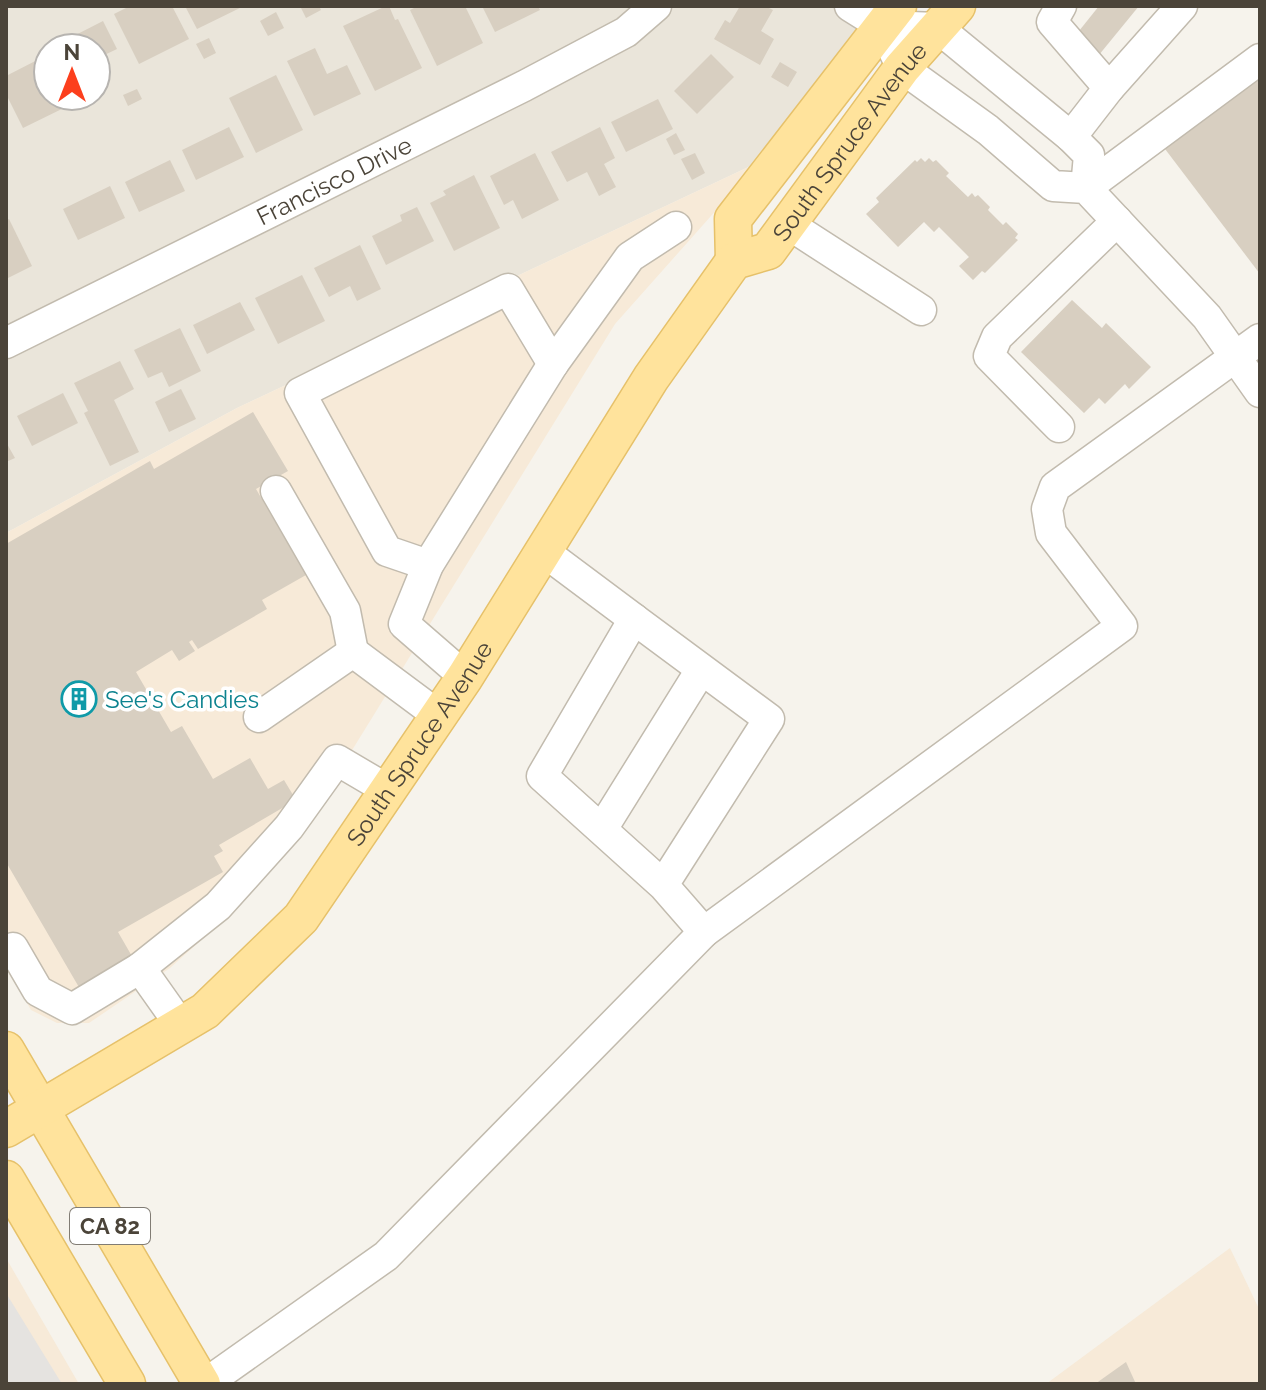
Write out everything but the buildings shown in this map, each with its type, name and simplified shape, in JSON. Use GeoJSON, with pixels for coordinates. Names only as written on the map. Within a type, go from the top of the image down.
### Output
{"type":"FeatureCollection","features":[{"type":"Feature","properties":{"kind":"main road","name":"South Spruce Avenue"},"geometry":{"type":"LineString","coordinates":[[6,1129],[205,1011],[301,918],[465,677],[651,378],[734,261],[733,219],[890,16]]}},
{"type":"Feature","properties":{"kind":"main road","name":"South Spruce Avenue"},"geometry":{"type":"LineString","coordinates":[[734,261],[768,251],[902,68],[948,17]]}},
{"type":"Feature","properties":{"kind":"main road","name":"CA 82"},"geometry":{"type":"LineString","coordinates":[[6,1050],[203,1384]]}},
{"type":"Feature","properties":{"kind":"main road","name":"CA 82"},"geometry":{"type":"LineString","coordinates":[[6,1179],[127,1384]]}},
{"type":"Feature","properties":{"kind":"street","name":"Francisco Drive"},"geometry":{"type":"LineString","coordinates":[[6,343],[524,86],[626,32],[656,6]]}},
{"type":"Feature","properties":{"kind":"street"},"geometry":{"type":"LineString","coordinates":[[850,6],[890,16],[948,17],[1089,155],[1086,188],[1207,317],[1260,392]]}},
{"type":"Feature","properties":{"kind":"street"},"geometry":{"type":"LineString","coordinates":[[1061,6],[1052,22],[1109,88]]}},
{"type":"Feature","properties":{"kind":"street"},"geometry":{"type":"LineString","coordinates":[[1071,137],[1109,88],[1182,6]]}},
{"type":"Feature","properties":{"kind":"street"},"geometry":{"type":"LineString","coordinates":[[890,16],[902,68],[988,130],[1053,186],[1086,188],[1260,59]]}},
{"type":"Feature","properties":{"kind":"street"},"geometry":{"type":"LineString","coordinates":[[1059,427],[989,356],[997,337],[1117,221]]}},
{"type":"Feature","properties":{"kind":"street"},"geometry":{"type":"LineString","coordinates":[[788,224],[921,310]]}},
{"type":"Feature","properties":{"kind":"street"},"geometry":{"type":"LineString","coordinates":[[465,677],[404,624],[428,565],[553,364],[630,257],[676,227]]}},
{"type":"Feature","properties":{"kind":"street"},"geometry":{"type":"LineString","coordinates":[[428,565],[387,551],[300,393],[508,289],[553,364]]}},
{"type":"Feature","properties":{"kind":"street"},"geometry":{"type":"LineString","coordinates":[[203,1384],[386,1256],[704,932],[1122,626],[1051,533],[1047,509],[1055,487],[1260,339]]}},
{"type":"Feature","properties":{"kind":"street"},"geometry":{"type":"LineString","coordinates":[[276,491],[345,611],[353,652],[439,716]]}},
{"type":"Feature","properties":{"kind":"street"},"geometry":{"type":"LineString","coordinates":[[543,551],[769,719],[663,885]]}},
{"type":"Feature","properties":{"kind":"street"},"geometry":{"type":"LineString","coordinates":[[634,619],[542,776],[663,885],[704,932]]}},
{"type":"Feature","properties":{"kind":"street"},"geometry":{"type":"LineString","coordinates":[[259,717],[353,652]]}},
{"type":"Feature","properties":{"kind":"street"},"geometry":{"type":"LineString","coordinates":[[602,829],[701,670]]}},
{"type":"Feature","properties":{"kind":"street"},"geometry":{"type":"LineString","coordinates":[[8,946],[38,991],[72,1009],[140,968],[218,906],[289,827],[337,760],[388,790]]}},
{"type":"Feature","properties":{"kind":"street"},"geometry":{"type":"LineString","coordinates":[[140,968],[181,1026]]}},
{"type":"Feature","properties":{"kind":"shaded area"},"geometry":{"type":"Polygon","coordinates":[[[6,6],[877,6],[759,162],[237,408],[6,533],[6,6]]]}},
{"type":"Feature","properties":{"kind":"shaded area"},"geometry":{"type":"Polygon","coordinates":[[[759,162],[615,324],[293,842],[218,925],[170,968],[89,1023],[57,1023],[31,1010],[6,967],[6,533],[237,408],[759,162]]]}},
{"type":"Feature","properties":{"kind":"shaded area"},"geometry":{"type":"Polygon","coordinates":[[[1230,1248],[1260,1311],[1260,1384],[1046,1384],[1230,1248]]]}},
{"type":"Feature","properties":{"kind":"shaded area"},"geometry":{"type":"Polygon","coordinates":[[[6,1258],[79,1384],[6,1384],[6,1258]]]}},
{"type":"Feature","properties":{"kind":"shaded area"},"geometry":{"type":"Polygon","coordinates":[[[6,1293],[62,1384],[6,1384],[6,1293]]]}},
{"type":"Feature","properties":{"kind":"place","name":"See's Candies"},"geometry":{"type":"Point","coordinates":[79,699]}}]}
